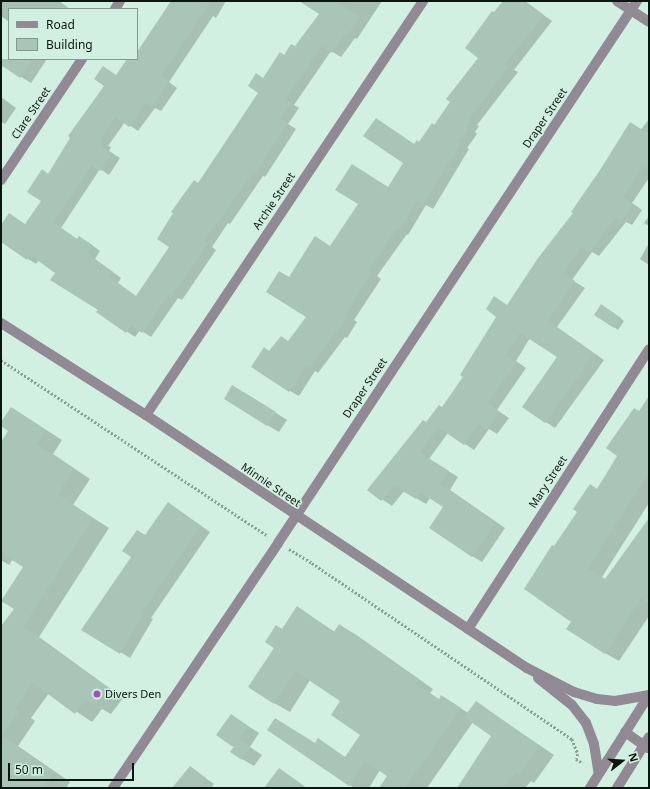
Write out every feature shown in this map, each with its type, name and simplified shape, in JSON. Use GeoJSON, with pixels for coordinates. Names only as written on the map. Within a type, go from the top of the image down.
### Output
{"type":"FeatureCollection","features":[{"type":"Feature","properties":{"kind":"street","name":"Archie Street"},"geometry":{"type":"LineString","coordinates":[[146,415],[423,1]]}},
{"type":"Feature","properties":{"kind":"street"},"geometry":{"type":"LineString","coordinates":[[617,1],[649,22]]}},
{"type":"Feature","properties":{"kind":"street","name":"Draper Street"},"geometry":{"type":"LineString","coordinates":[[113,788],[637,1]]}},
{"type":"Feature","properties":{"kind":"street","name":"Clare Street"},"geometry":{"type":"LineString","coordinates":[[1,180],[81,60]]}},
{"type":"Feature","properties":{"kind":"street","name":"Minnie Street"},"geometry":{"type":"LineString","coordinates":[[1,323],[146,415],[526,668],[580,714],[591,734],[599,774]]}},
{"type":"Feature","properties":{"kind":"street","name":"Mary Street"},"geometry":{"type":"LineString","coordinates":[[468,629],[649,349]]}},
{"type":"Feature","properties":{"kind":"street","name":"Minnie Street"},"geometry":{"type":"LineString","coordinates":[[526,668],[574,692],[596,699],[615,701],[649,695]]}},
{"type":"Feature","properties":{"kind":"street"},"geometry":{"type":"LineString","coordinates":[[590,788],[649,695]]}},
{"type":"Feature","properties":{"kind":"street"},"geometry":{"type":"LineString","coordinates":[[617,788],[647,744],[625,732]]}},
{"type":"Feature","properties":{"kind":"path"},"geometry":{"type":"LineString","coordinates":[[1,360],[312,563],[572,739],[578,754],[576,759],[599,774]]}},
{"type":"Feature","properties":{"kind":"building"},"geometry":{"type":"Polygon","coordinates":[[[171,1],[211,1],[161,76],[169,82],[152,107],[146,103],[129,127],[116,117],[100,140],[103,142],[100,146],[112,153],[100,171],[92,165],[53,222],[77,239],[79,236],[92,245],[87,254],[113,272],[109,277],[136,296],[169,247],[157,239],[173,213],[171,212],[194,180],[198,183],[258,93],[248,86],[256,73],[263,78],[280,52],[284,55],[291,44],[295,46],[319,14],[299,1],[337,1],[360,17],[348,35],[346,33],[331,53],[322,46],[286,99],[291,102],[280,118],[288,123],[255,173],[253,172],[204,241],[208,244],[172,296],[169,294],[142,333],[131,325],[126,333],[96,312],[98,310],[50,280],[55,273],[30,255],[27,260],[1,242],[1,225],[9,213],[25,224],[41,201],[27,192],[42,169],[48,174],[70,138],[68,136],[104,86],[94,79],[103,66],[116,75],[126,60],[138,60],[138,50],[171,1]]]}},
{"type":"Feature","properties":{"kind":"building"},"geometry":{"type":"Polygon","coordinates":[[[503,1],[525,1],[544,15],[505,64],[509,66],[469,119],[470,120],[466,126],[469,128],[458,142],[461,143],[423,205],[417,201],[399,230],[397,229],[369,270],[372,272],[346,314],[348,316],[337,333],[336,332],[309,368],[306,366],[289,392],[251,367],[264,347],[269,351],[281,336],[288,341],[306,317],[266,292],[279,271],[289,277],[315,236],[330,246],[358,204],[335,190],[352,164],[388,187],[403,163],[363,136],[376,118],[414,144],[417,140],[419,142],[432,123],[434,125],[450,102],[446,99],[478,58],[465,48],[492,11],[494,12],[503,1]]]}},
{"type":"Feature","properties":{"kind":"building"},"geometry":{"type":"Polygon","coordinates":[[[1,59],[32,60],[20,78],[1,65],[1,59]]]}},
{"type":"Feature","properties":{"kind":"building"},"geometry":{"type":"Polygon","coordinates":[[[630,122],[649,134],[649,169],[644,166],[623,197],[633,204],[621,221],[616,217],[589,252],[582,247],[563,273],[575,281],[548,321],[594,354],[545,423],[522,407],[557,357],[520,333],[506,355],[516,362],[488,403],[499,411],[487,430],[479,424],[464,445],[439,428],[419,452],[449,471],[440,484],[496,522],[472,557],[429,528],[443,507],[420,492],[416,499],[394,486],[381,501],[367,490],[423,420],[426,422],[439,405],[442,407],[463,377],[460,375],[496,317],[486,309],[494,296],[507,305],[538,258],[573,213],[571,212],[600,170],[630,122]]]}},
{"type":"Feature","properties":{"kind":"building"},"geometry":{"type":"Polygon","coordinates":[[[601,304],[621,318],[614,328],[594,315],[601,304]]]}},
{"type":"Feature","properties":{"kind":"building"},"geometry":{"type":"Polygon","coordinates":[[[232,385],[276,412],[267,426],[224,399],[232,385]]]}},
{"type":"Feature","properties":{"kind":"building"},"geometry":{"type":"Polygon","coordinates":[[[649,396],[649,473],[588,568],[605,579],[649,518],[649,603],[641,598],[605,654],[566,629],[571,622],[524,589],[552,545],[554,546],[577,512],[573,509],[590,484],[597,489],[617,456],[606,448],[634,408],[639,411],[649,396]]]}},
{"type":"Feature","properties":{"kind":"building"},"geometry":{"type":"Polygon","coordinates":[[[11,407],[46,430],[37,444],[74,469],[58,494],[93,518],[23,627],[107,687],[94,706],[86,699],[75,714],[33,683],[15,708],[19,711],[2,736],[54,772],[43,788],[1,788],[1,626],[14,609],[1,601],[23,567],[1,553],[1,442],[8,431],[1,426],[1,422],[11,407]]]}},
{"type":"Feature","properties":{"kind":"building"},"geometry":{"type":"Polygon","coordinates":[[[168,502],[201,526],[142,612],[144,613],[120,654],[81,630],[131,557],[122,551],[137,530],[145,535],[168,502]]]}},
{"type":"Feature","properties":{"kind":"building"},"geometry":{"type":"Polygon","coordinates":[[[297,606],[334,632],[339,624],[419,679],[416,684],[439,699],[441,695],[461,708],[405,788],[379,788],[387,776],[365,761],[349,786],[267,730],[275,718],[315,743],[318,738],[345,757],[360,735],[331,715],[340,701],[295,671],[274,704],[248,687],[274,648],[265,642],[276,625],[282,629],[297,606]]]}},
{"type":"Feature","properties":{"kind":"building"},"geometry":{"type":"Polygon","coordinates":[[[476,701],[539,746],[519,775],[516,773],[503,788],[457,788],[491,736],[464,717],[476,701]]]}},
{"type":"Feature","properties":{"kind":"building"},"geometry":{"type":"Polygon","coordinates":[[[231,714],[248,726],[233,747],[216,735],[231,714]]]}},
{"type":"Feature","properties":{"kind":"building"},"geometry":{"type":"Polygon","coordinates":[[[239,739],[250,747],[242,760],[230,752],[239,739]]]}},
{"type":"Feature","properties":{"kind":"building"},"geometry":{"type":"Polygon","coordinates":[[[190,766],[206,778],[198,788],[172,788],[190,766]]]}},
{"type":"Feature","properties":{"kind":"building"},"geometry":{"type":"Polygon","coordinates":[[[279,768],[307,788],[264,788],[279,768]]]}},
{"type":"Feature","properties":{"kind":"place","name":"Divers Den"},"geometry":{"type":"Point","coordinates":[97,694]}}]}
